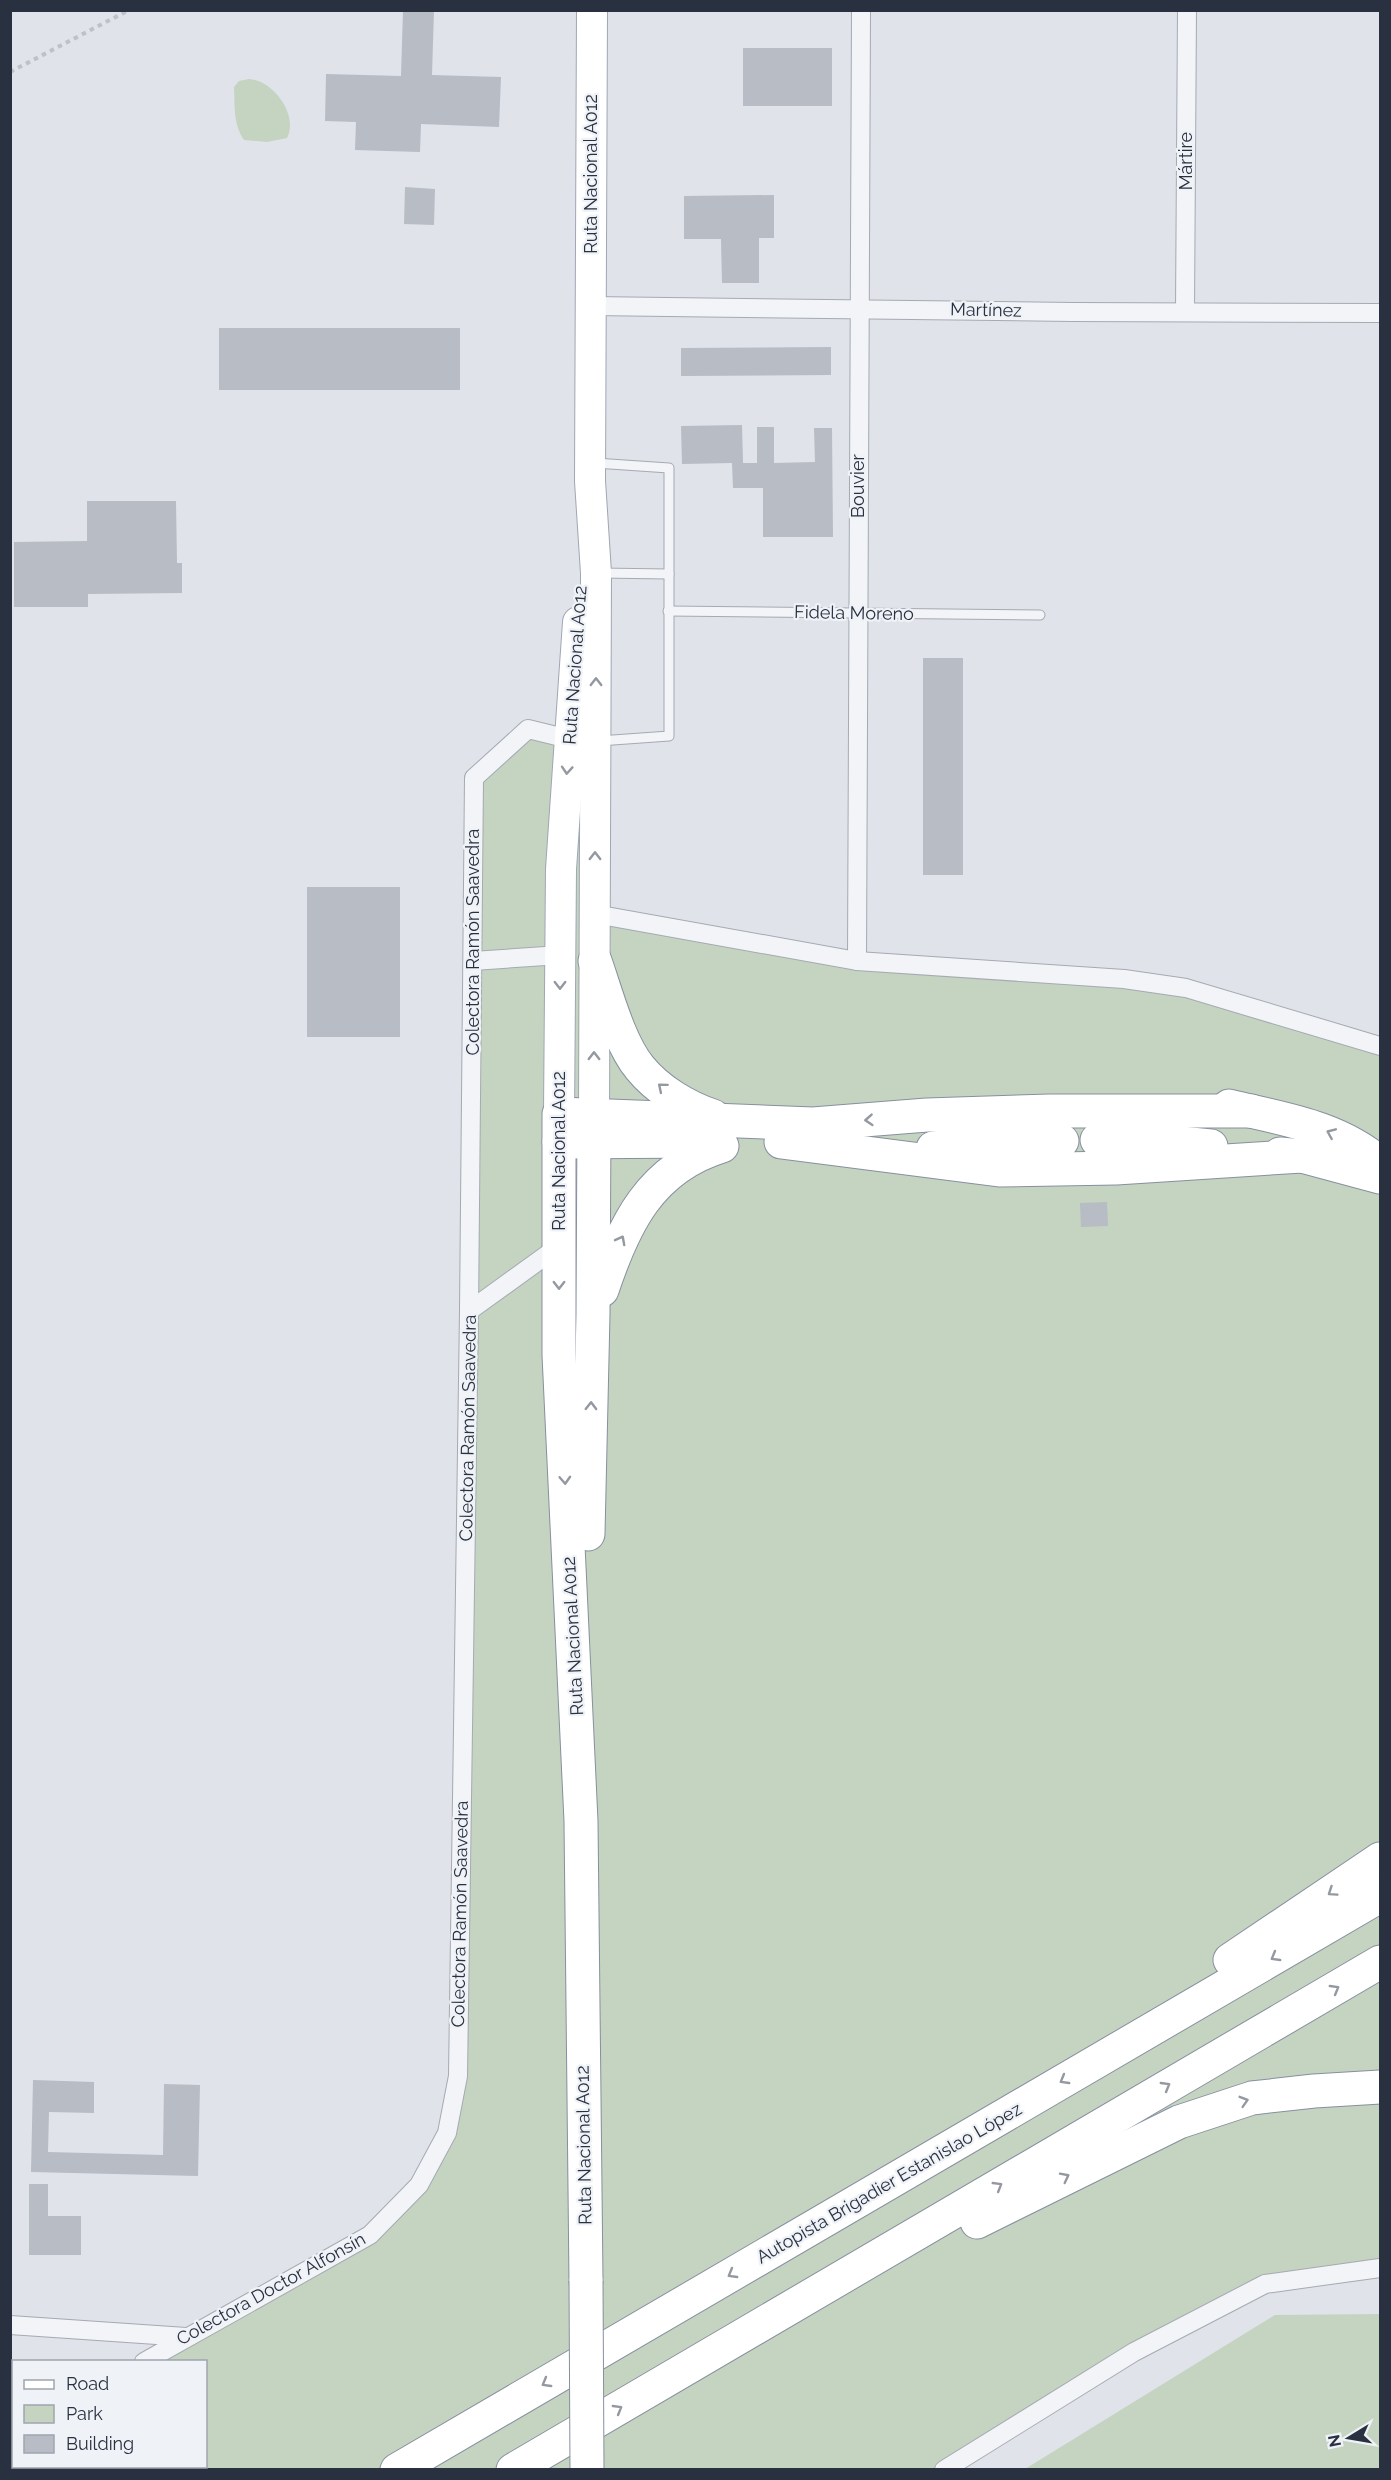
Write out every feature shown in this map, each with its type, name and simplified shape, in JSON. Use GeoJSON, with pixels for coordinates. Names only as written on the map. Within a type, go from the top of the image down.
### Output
{"type":"FeatureCollection","features":[{"type":"Feature","properties":{"kind":"highway"},"geometry":{"type":"LineString","coordinates":[[595,961],[615,1017],[639,1067],[666,1091],[694,1110],[737,1131],[807,1144],[999,1170],[1116,1168],[1302,1156]]}},
{"type":"Feature","properties":{"kind":"highway"},"geometry":{"type":"LineString","coordinates":[[559,1128],[737,1131],[927,1115],[1050,1111],[1251,1111],[1289,1119],[1331,1132],[1380,1163]]}},
{"type":"Feature","properties":{"kind":"highway"},"geometry":{"type":"LineString","coordinates":[[1251,1111],[1189,1125],[1097,1140],[1302,1156],[1380,1177]]}},
{"type":"Feature","properties":{"kind":"highway"},"geometry":{"type":"LineString","coordinates":[[887,1154],[1062,1140],[996,1125],[927,1115]]}},
{"type":"Feature","properties":{"kind":"highway","name":"Ruta Nacional A012"},"geometry":{"type":"LineString","coordinates":[[559,1128],[559,1355],[581,1821]]}},
{"type":"Feature","properties":{"kind":"highway","name":"Ruta Nacional A012"},"geometry":{"type":"LineString","coordinates":[[587,2469],[581,1821],[593,1314],[594,1129]]}},
{"type":"Feature","properties":{"kind":"highway"},"geometry":{"type":"LineString","coordinates":[[593,1314],[614,1252],[638,1208],[667,1173],[714,1148],[737,1131]]}},
{"type":"Feature","properties":{"kind":"highway"},"geometry":{"type":"LineString","coordinates":[[1114,2050],[1140,2020],[1380,1859]]}},
{"type":"Feature","properties":{"kind":"highway","name":"Autopista Brigadier Estanislao López"},"geometry":{"type":"LineString","coordinates":[[397,2469],[1380,1896]]}},
{"type":"Feature","properties":{"kind":"highway"},"geometry":{"type":"LineString","coordinates":[[513,2469],[822,2291],[1138,2102],[1380,1962]]}},
{"type":"Feature","properties":{"kind":"highway"},"geometry":{"type":"LineString","coordinates":[[822,2291],[931,2245],[1120,2149],[1179,2122],[1252,2098],[1380,2087]]}},
{"type":"Feature","properties":{"kind":"main road","name":"Ruta Nacional A012"},"geometry":{"type":"LineString","coordinates":[[592,10],[590,472],[583,740],[595,914],[594,1129]]}},
{"type":"Feature","properties":{"kind":"main road","name":"Ruta Nacional A012"},"geometry":{"type":"LineString","coordinates":[[559,1128],[561,869],[583,740],[592,573],[590,472]]}},
{"type":"Feature","properties":{"kind":"street","name":"Bouvier"},"geometry":{"type":"LineString","coordinates":[[857,961],[861,10]]}},
{"type":"Feature","properties":{"kind":"street","name":"Mártire"},"geometry":{"type":"LineString","coordinates":[[1185,311],[1186,10]]}},
{"type":"Feature","properties":{"kind":"street","name":"Martínez"},"geometry":{"type":"LineString","coordinates":[[591,306],[1380,313]]}},
{"type":"Feature","properties":{"kind":"street","name":"Colectora Ramón Saavedra"},"geometry":{"type":"LineString","coordinates":[[419,2185],[447,2133],[458,2076],[474,778],[528,729],[583,740]]}},
{"type":"Feature","properties":{"kind":"street"},"geometry":{"type":"LineString","coordinates":[[595,914],[857,961],[1124,979],[1186,988],[1380,1046]]}},
{"type":"Feature","properties":{"kind":"street"},"geometry":{"type":"LineString","coordinates":[[473,962],[560,955]]}},
{"type":"Feature","properties":{"kind":"street"},"geometry":{"type":"LineString","coordinates":[[469,1311],[559,1246]]}},
{"type":"Feature","properties":{"kind":"street","name":"Colectora Doctor Alfonsín"},"geometry":{"type":"LineString","coordinates":[[146,2360],[370,2235],[419,2185]]}},
{"type":"Feature","properties":{"kind":"street"},"geometry":{"type":"LineString","coordinates":[[944,2469],[1134,2352],[1265,2284],[1380,2268]]}},
{"type":"Feature","properties":{"kind":"street"},"geometry":{"type":"LineString","coordinates":[[10,2325],[186,2337]]}},
{"type":"Feature","properties":{"kind":"lane"},"geometry":{"type":"LineString","coordinates":[[583,740],[669,736],[669,468],[590,472]]}},
{"type":"Feature","properties":{"kind":"lane"},"geometry":{"type":"LineString","coordinates":[[592,573],[669,574]]}},
{"type":"Feature","properties":{"kind":"lane","name":"Fidela Moreno"},"geometry":{"type":"LineString","coordinates":[[668,611],[1040,615]]}},
{"type":"Feature","properties":{"kind":"path"},"geometry":{"type":"LineString","coordinates":[[10,72],[129,10]]}},
{"type":"Feature","properties":{"kind":"green space"},"geometry":{"type":"Polygon","coordinates":[[[249,79],[267,85],[282,100],[290,119],[287,138],[267,142],[244,140],[240,134],[236,121],[234,87],[239,81],[249,79]]]}},
{"type":"Feature","properties":{"kind":"green space"},"geometry":{"type":"Polygon","coordinates":[[[528,729],[596,741],[595,914],[857,961],[1124,979],[1380,1046],[1380,2268],[1265,2284],[944,2469],[11,2470],[10,2439],[12,2438],[12,2468],[207,2468],[207,2360],[146,2360],[370,2235],[419,2185],[447,2133],[458,2075],[474,778],[528,729]]]}},
{"type":"Feature","properties":{"kind":"green space"},"geometry":{"type":"Polygon","coordinates":[[[1380,2314],[1380,2469],[1025,2469],[1275,2315],[1380,2314]]]}},
{"type":"Feature","properties":{"kind":"building"},"geometry":{"type":"Polygon","coordinates":[[[403,10],[434,10],[432,75],[501,77],[499,127],[421,124],[420,152],[355,150],[356,122],[325,121],[326,74],[401,76],[403,10]]]}},
{"type":"Feature","properties":{"kind":"building"},"geometry":{"type":"Polygon","coordinates":[[[743,48],[832,48],[832,106],[743,106],[743,48]]]}},
{"type":"Feature","properties":{"kind":"building"},"geometry":{"type":"Polygon","coordinates":[[[405,187],[435,189],[434,225],[404,224],[405,187]]]}},
{"type":"Feature","properties":{"kind":"building"},"geometry":{"type":"Polygon","coordinates":[[[774,195],[774,238],[759,238],[759,283],[722,283],[721,239],[684,239],[684,196],[774,195]]]}},
{"type":"Feature","properties":{"kind":"building"},"geometry":{"type":"Polygon","coordinates":[[[219,328],[460,328],[460,390],[219,390],[219,328]]]}},
{"type":"Feature","properties":{"kind":"building"},"geometry":{"type":"Polygon","coordinates":[[[831,347],[831,375],[681,376],[681,348],[831,347]]]}},
{"type":"Feature","properties":{"kind":"building"},"geometry":{"type":"Polygon","coordinates":[[[742,425],[743,463],[757,463],[757,427],[774,427],[774,463],[815,462],[814,428],[832,428],[833,537],[763,537],[763,488],[733,488],[732,463],[682,464],[681,426],[742,425]]]}},
{"type":"Feature","properties":{"kind":"building"},"geometry":{"type":"Polygon","coordinates":[[[87,501],[176,501],[177,563],[182,563],[182,593],[88,594],[88,607],[14,607],[14,542],[87,541],[87,501]]]}},
{"type":"Feature","properties":{"kind":"building"},"geometry":{"type":"Polygon","coordinates":[[[923,658],[963,658],[963,875],[923,875],[923,658]]]}},
{"type":"Feature","properties":{"kind":"building"},"geometry":{"type":"Polygon","coordinates":[[[307,887],[400,887],[400,1037],[307,1037],[307,887]]]}},
{"type":"Feature","properties":{"kind":"building"},"geometry":{"type":"Polygon","coordinates":[[[1107,1202],[1108,1226],[1081,1227],[1080,1203],[1107,1202]]]}},
{"type":"Feature","properties":{"kind":"building"},"geometry":{"type":"Polygon","coordinates":[[[33,2080],[94,2082],[94,2113],[49,2112],[48,2152],[163,2155],[164,2084],[200,2085],[198,2176],[31,2172],[33,2080]]]}},
{"type":"Feature","properties":{"kind":"building"},"geometry":{"type":"Polygon","coordinates":[[[29,2184],[48,2184],[48,2216],[81,2216],[81,2255],[29,2255],[29,2184]]]}}]}
